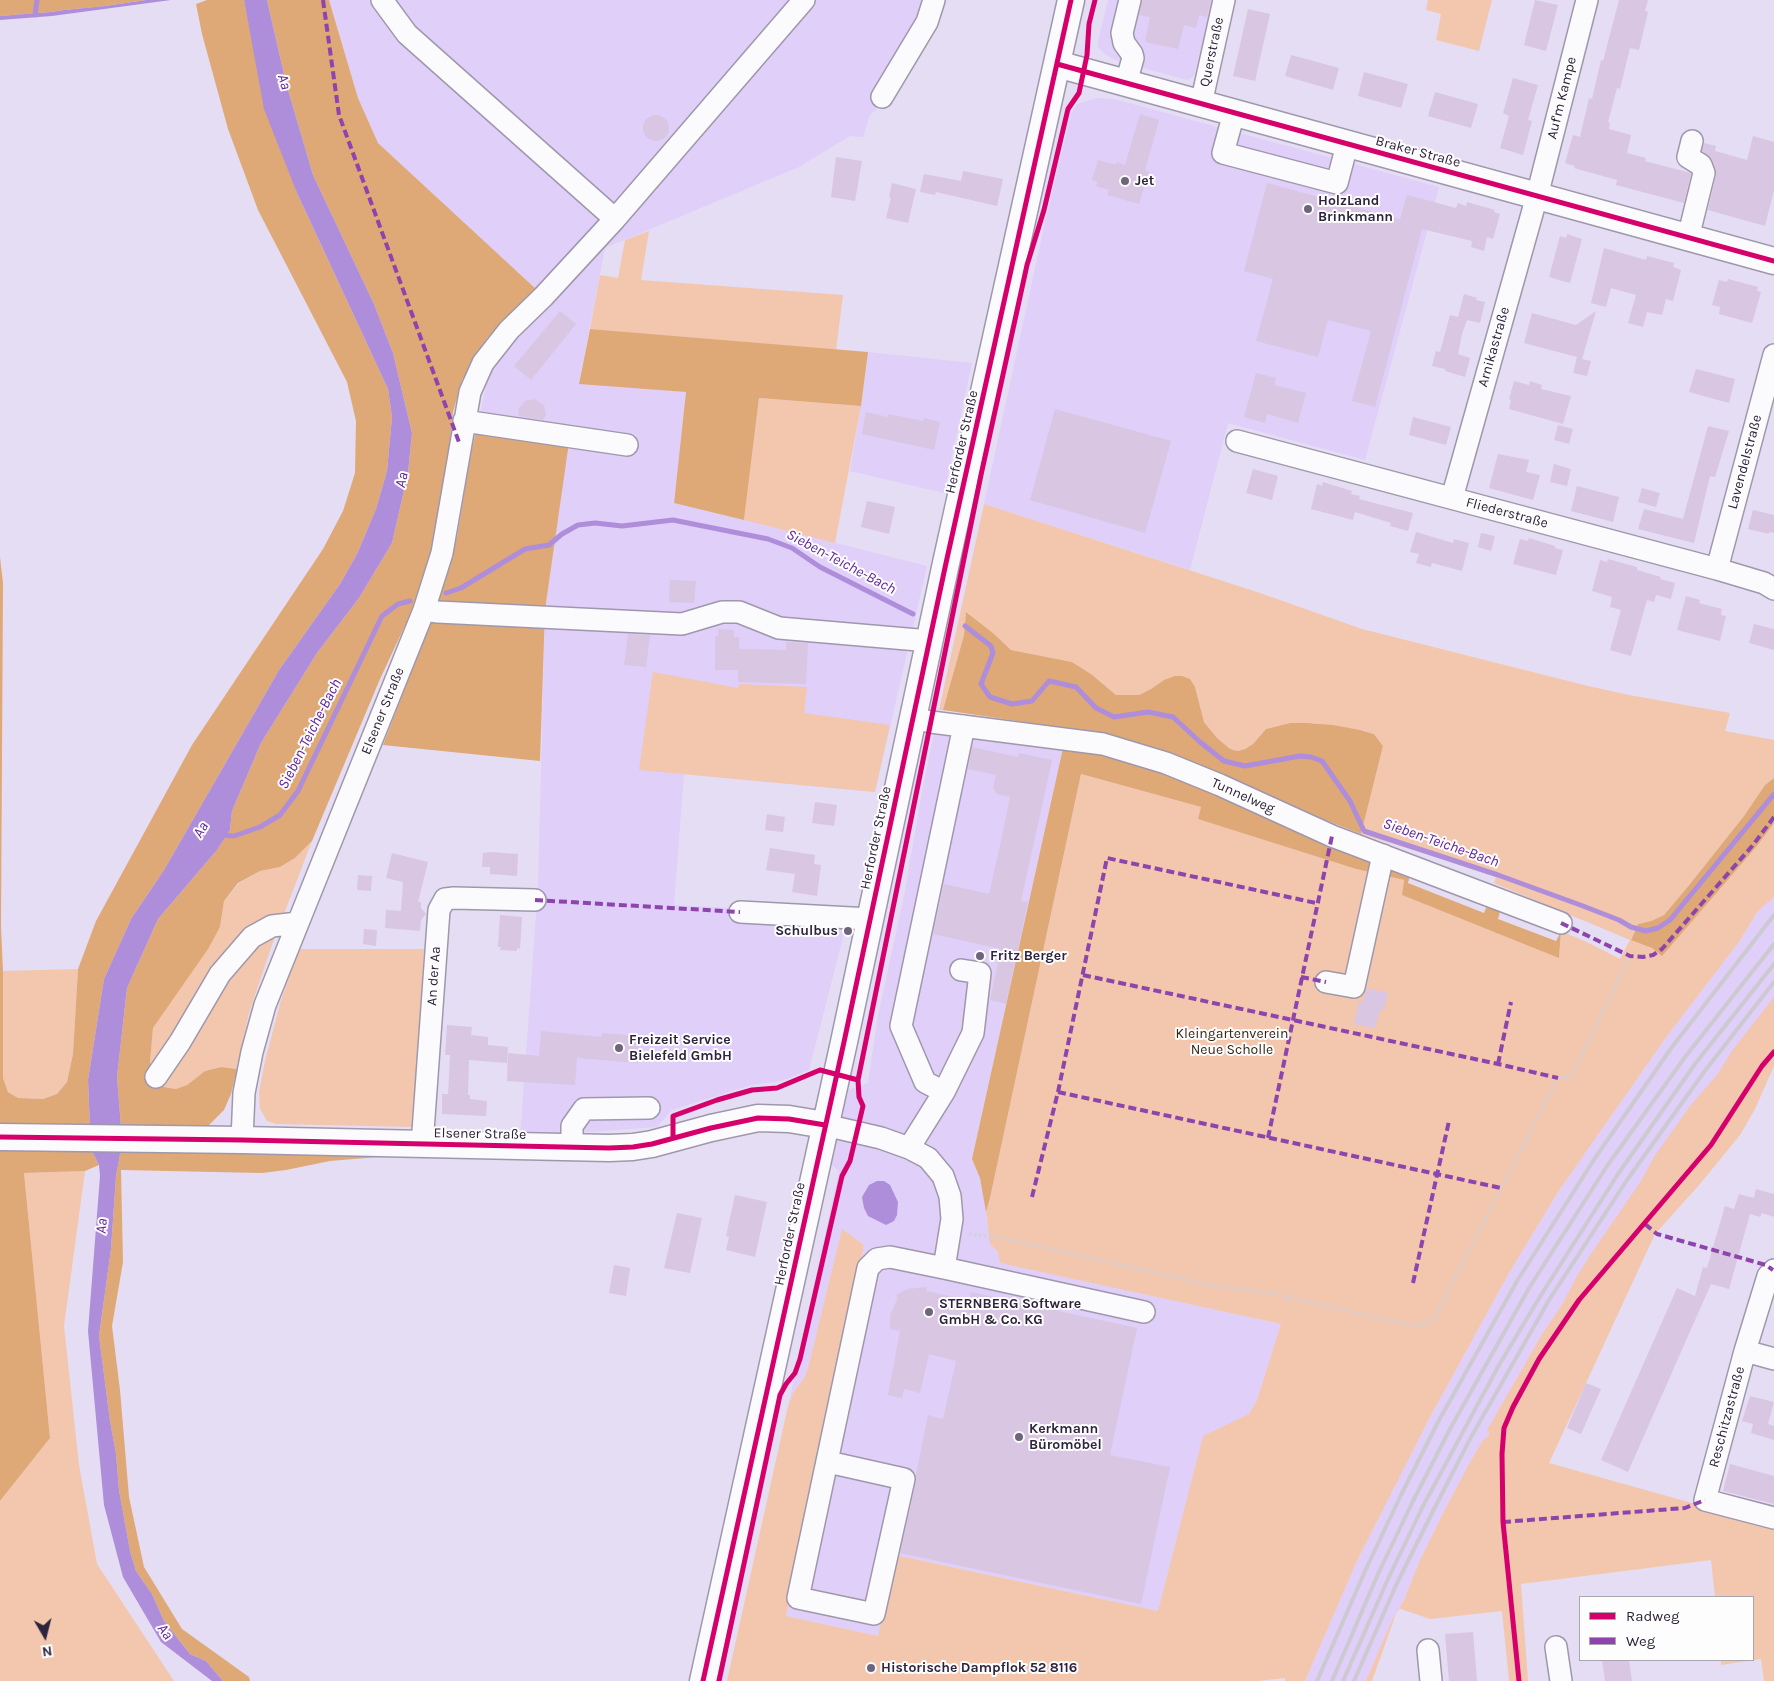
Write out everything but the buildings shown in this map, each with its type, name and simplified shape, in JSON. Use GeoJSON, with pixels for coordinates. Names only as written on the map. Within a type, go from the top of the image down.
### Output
{"type":"FeatureCollection","features":[{"type":"Feature","properties":{"kind":"main road","name":"Herforder Straße"},"geometry":{"type":"LineString","coordinates":[[703,1681],[1071,0]]}},
{"type":"Feature","properties":{"kind":"main road","name":"Braker Straße"},"geometry":{"type":"LineString","coordinates":[[1057,64],[1774,261]]}},
{"type":"Feature","properties":{"kind":"main road","name":"Elsener Straße"},"geometry":{"type":"LineString","coordinates":[[0,1137],[633,1147],[758,1118],[789,1119],[825,1126]]}},
{"type":"Feature","properties":{"kind":"street"},"geometry":{"type":"LineString","coordinates":[[382,0],[407,34],[615,219]]}},
{"type":"Feature","properties":{"kind":"street","name":"Elsener Straße"},"geometry":{"type":"LineString","coordinates":[[242,1140],[244,1093],[252,1052],[265,1005],[424,610],[442,553],[470,392],[483,364],[509,330],[543,297],[615,219],[804,0]]}},
{"type":"Feature","properties":{"kind":"street"},"geometry":{"type":"LineString","coordinates":[[882,97],[927,22],[934,0]]}},
{"type":"Feature","properties":{"kind":"street"},"geometry":{"type":"LineString","coordinates":[[1126,84],[1133,58],[1124,43],[1122,33],[1130,0]]}},
{"type":"Feature","properties":{"kind":"street","name":"Querstraße"},"geometry":{"type":"LineString","coordinates":[[1201,104],[1224,0]]}},
{"type":"Feature","properties":{"kind":"street","name":"Auf'm Kampe"},"geometry":{"type":"LineString","coordinates":[[1537,196],[1587,0]]}},
{"type":"Feature","properties":{"kind":"street"},"geometry":{"type":"LineString","coordinates":[[1234,113],[1223,153],[1337,183],[1347,144]]}},
{"type":"Feature","properties":{"kind":"street"},"geometry":{"type":"LineString","coordinates":[[1688,238],[1704,173],[1701,165],[1688,157],[1692,141]]}},
{"type":"Feature","properties":{"kind":"street","name":"Arnikastraße"},"geometry":{"type":"LineString","coordinates":[[1452,498],[1537,196]]}},
{"type":"Feature","properties":{"kind":"street","name":"Lavendelstraße"},"geometry":{"type":"LineString","coordinates":[[1717,569],[1774,355]]}},
{"type":"Feature","properties":{"kind":"street"},"geometry":{"type":"LineString","coordinates":[[464,421],[627,445]]}},
{"type":"Feature","properties":{"kind":"street","name":"Fliederstraße"},"geometry":{"type":"LineString","coordinates":[[1237,441],[1717,569],[1764,583],[1774,589]]}},
{"type":"Feature","properties":{"kind":"street"},"geometry":{"type":"LineString","coordinates":[[424,610],[682,624],[722,612],[739,612],[779,628],[930,641]]}},
{"type":"Feature","properties":{"kind":"street","name":"Tunnelweg"},"geometry":{"type":"LineString","coordinates":[[913,718],[1103,744],[1157,760],[1220,785],[1332,836],[1383,855],[1450,885],[1531,915],[1561,922]]}},
{"type":"Feature","properties":{"kind":"street"},"geometry":{"type":"LineString","coordinates":[[944,1092],[925,1082],[901,1026],[964,726]]}},
{"type":"Feature","properties":{"kind":"street"},"geometry":{"type":"LineString","coordinates":[[1326,982],[1354,987],[1383,855]]}},
{"type":"Feature","properties":{"kind":"street","name":"An der Aa"},"geometry":{"type":"LineString","coordinates":[[422,1145],[439,910],[445,899],[454,898],[535,900]]}},
{"type":"Feature","properties":{"kind":"street"},"geometry":{"type":"LineString","coordinates":[[740,912],[870,919]]}},
{"type":"Feature","properties":{"kind":"street"},"geometry":{"type":"LineString","coordinates":[[156,1077],[180,1042],[220,974],[252,937],[272,926],[298,923]]}},
{"type":"Feature","properties":{"kind":"street"},"geometry":{"type":"LineString","coordinates":[[909,1148],[944,1092],[973,1033],[980,973],[961,970]]}},
{"type":"Feature","properties":{"kind":"street"},"geometry":{"type":"LineString","coordinates":[[572,1147],[572,1126],[584,1109],[650,1108]]}},
{"type":"Feature","properties":{"kind":"street"},"geometry":{"type":"LineString","coordinates":[[825,1126],[881,1138],[909,1148],[928,1158],[943,1176],[950,1196],[952,1219],[944,1268]]}},
{"type":"Feature","properties":{"kind":"street"},"geometry":{"type":"LineString","coordinates":[[828,1462],[904,1479],[874,1614],[798,1598],[868,1268],[877,1259],[890,1257],[1144,1312]]}},
{"type":"Feature","properties":{"kind":"street","name":"Reschitzastraße"},"geometry":{"type":"LineString","coordinates":[[1774,1270],[1768,1276],[1745,1351],[1705,1500],[1774,1518]]}},
{"type":"Feature","properties":{"kind":"street"},"geometry":{"type":"LineString","coordinates":[[1745,1351],[1774,1359]]}},
{"type":"Feature","properties":{"kind":"street"},"geometry":{"type":"LineString","coordinates":[[1556,1648],[1561,1681]]}},
{"type":"Feature","properties":{"kind":"street"},"geometry":{"type":"LineString","coordinates":[[1428,1650],[1431,1681]]}},
{"type":"Feature","properties":{"kind":"path"},"geometry":{"type":"LineString","coordinates":[[951,1231],[1001,1238],[1206,1284],[1274,1294],[1406,1324],[1419,1326],[1428,1323],[1434,1318],[1558,1078],[1571,1076],[1630,956]]}},
{"type":"Feature","properties":{"kind":"shaded area"},"geometry":{"type":"Polygon","coordinates":[[[0,0],[146,0],[51,12],[0,16],[0,0]]]}},
{"type":"Feature","properties":{"kind":"shaded area"},"geometry":{"type":"Polygon","coordinates":[[[207,0],[244,0],[252,40],[297,193],[388,389],[392,417],[387,471],[376,509],[357,554],[340,584],[279,670],[164,870],[131,919],[104,979],[88,1080],[90,1127],[0,1125],[0,557],[3,583],[1,927],[3,1078],[8,1092],[18,1098],[43,1099],[57,1094],[67,1082],[73,1054],[78,969],[96,921],[192,745],[323,549],[343,511],[355,473],[356,421],[347,382],[258,210],[228,129],[202,34],[196,4],[207,0]]]}},
{"type":"Feature","properties":{"kind":"shaded area"},"geometry":{"type":"Polygon","coordinates":[[[267,0],[329,0],[358,98],[378,143],[537,290],[487,338],[462,380],[453,412],[447,468],[432,551],[409,617],[380,679],[312,841],[295,858],[280,867],[260,871],[238,883],[224,901],[220,927],[208,949],[153,1028],[150,1062],[154,1080],[164,1087],[176,1089],[187,1085],[205,1071],[221,1067],[237,1069],[231,1094],[224,1110],[208,1126],[121,1127],[117,1077],[127,988],[158,919],[217,850],[230,830],[232,811],[261,743],[317,653],[359,598],[392,543],[408,473],[412,433],[393,353],[374,304],[313,175],[286,83],[267,0]]]}},
{"type":"Feature","properties":{"kind":"shaded area"},"geometry":{"type":"Polygon","coordinates":[[[329,0],[939,0],[883,103],[870,115],[863,137],[850,136],[799,167],[605,248],[579,383],[686,392],[674,502],[927,566],[875,792],[684,774],[674,905],[849,914],[809,1070],[781,1081],[751,1085],[672,1110],[657,1127],[520,1137],[538,888],[545,610],[570,428],[480,414],[488,377],[510,346],[552,304],[378,143],[358,98],[329,0]]]}},
{"type":"Feature","properties":{"kind":"shaded area"},"geometry":{"type":"Polygon","coordinates":[[[1108,0],[1213,0],[1194,76],[1187,80],[1118,61],[1106,55],[1097,46],[1108,0]]]}},
{"type":"Feature","properties":{"kind":"shaded area"},"geometry":{"type":"Polygon","coordinates":[[[1097,98],[1114,99],[1439,187],[1365,460],[1228,423],[1190,570],[984,504],[1045,222],[1071,113],[1077,104],[1097,98]]]}},
{"type":"Feature","properties":{"kind":"shaded area"},"geometry":{"type":"Polygon","coordinates":[[[590,329],[868,352],[861,406],[759,398],[744,520],[674,503],[686,392],[579,384],[590,329]]]}},
{"type":"Feature","properties":{"kind":"shaded area"},"geometry":{"type":"Polygon","coordinates":[[[868,352],[972,363],[944,493],[850,471],[868,352]]]}},
{"type":"Feature","properties":{"kind":"shaded area"},"geometry":{"type":"Polygon","coordinates":[[[480,414],[571,428],[545,610],[540,761],[383,745],[431,621],[457,537],[471,453],[480,414]]]}},
{"type":"Feature","properties":{"kind":"shaded area"},"geometry":{"type":"Polygon","coordinates":[[[966,612],[1011,650],[1072,662],[1091,674],[1116,695],[1139,695],[1164,680],[1175,676],[1190,679],[1195,687],[1204,722],[1217,738],[1233,750],[1245,749],[1253,744],[1266,729],[1290,723],[1333,725],[1374,734],[1383,746],[1361,834],[1225,776],[1104,734],[943,710],[964,635],[966,612]]]}},
{"type":"Feature","properties":{"kind":"shaded area"},"geometry":{"type":"Polygon","coordinates":[[[934,733],[1063,748],[972,1159],[980,1178],[987,1225],[1001,1263],[1281,1324],[1257,1400],[1249,1414],[1203,1437],[1158,1611],[896,1555],[878,1636],[786,1616],[864,1245],[842,1230],[808,1368],[804,1378],[793,1393],[788,1406],[839,1171],[831,1164],[848,1090],[868,1083],[878,1016],[905,891],[934,733]]]}},
{"type":"Feature","properties":{"kind":"shaded area"},"geometry":{"type":"Polygon","coordinates":[[[1063,748],[1099,753],[1160,771],[1410,875],[1408,883],[1484,913],[1488,903],[1501,908],[1498,919],[1556,941],[1561,931],[1559,958],[1402,895],[1404,880],[1356,869],[1198,819],[1201,807],[1081,774],[986,1212],[980,1178],[972,1159],[1063,748]]]}},
{"type":"Feature","properties":{"kind":"shaded area"},"geometry":{"type":"Polygon","coordinates":[[[1774,778],[1774,823],[1757,846],[1662,956],[1652,948],[1631,940],[1638,924],[1664,915],[1744,816],[1765,785],[1774,778]]]}},
{"type":"Feature","properties":{"kind":"shaded area"},"geometry":{"type":"Polygon","coordinates":[[[1774,897],[1774,1037],[1563,1303],[1542,1334],[1487,1430],[1490,1434],[1483,1440],[1442,1515],[1420,1560],[1404,1600],[1392,1620],[1366,1681],[1305,1681],[1356,1563],[1430,1417],[1509,1273],[1558,1192],[1667,1036],[1739,942],[1758,911],[1774,897]]]}},
{"type":"Feature","properties":{"kind":"shaded area"},"geometry":{"type":"Polygon","coordinates":[[[0,1148],[91,1149],[99,1165],[85,1171],[24,1173],[50,1438],[0,1501],[0,1148]]]}},
{"type":"Feature","properties":{"kind":"shaded area"},"geometry":{"type":"Polygon","coordinates":[[[121,1149],[277,1152],[378,1157],[330,1161],[262,1173],[121,1170],[123,1262],[112,1326],[120,1390],[129,1497],[144,1567],[182,1629],[249,1677],[250,1681],[223,1681],[206,1661],[190,1654],[164,1621],[152,1594],[136,1571],[130,1551],[119,1490],[116,1454],[99,1336],[111,1249],[116,1176],[121,1149]]]}},
{"type":"Feature","properties":{"kind":"green space"},"geometry":{"type":"Polygon","coordinates":[[[1428,0],[1492,0],[1479,51],[1436,40],[1441,14],[1426,10],[1428,0]]]}},
{"type":"Feature","properties":{"kind":"green space"},"geometry":{"type":"Polygon","coordinates":[[[649,231],[641,280],[843,295],[836,350],[590,329],[600,275],[618,278],[625,240],[649,231]]]}},
{"type":"Feature","properties":{"kind":"green space"},"geometry":{"type":"Polygon","coordinates":[[[759,398],[861,406],[835,543],[744,520],[759,398]]]}},
{"type":"Feature","properties":{"kind":"green space","name":"Kleingartenverein Neue Scholle"},"geometry":{"type":"Polygon","coordinates":[[[984,504],[1260,593],[1362,629],[1588,686],[1730,713],[1725,731],[1774,740],[1774,778],[1765,785],[1744,816],[1664,915],[1638,924],[1631,939],[1652,948],[1662,955],[1757,846],[1774,823],[1774,897],[1758,911],[1739,942],[1667,1036],[1558,1192],[1509,1273],[1430,1417],[1356,1563],[1305,1681],[1285,1681],[1285,1678],[1259,1681],[727,1681],[788,1406],[793,1393],[804,1378],[808,1368],[842,1229],[864,1245],[786,1616],[878,1636],[895,1555],[1158,1611],[1203,1436],[1249,1414],[1257,1400],[1281,1324],[1000,1263],[998,1252],[990,1244],[986,1212],[1081,774],[1201,807],[1199,819],[1356,869],[1404,880],[1402,895],[1559,957],[1561,931],[1620,959],[1630,940],[1494,883],[1496,877],[1361,834],[1383,746],[1374,734],[1365,731],[1314,723],[1290,723],[1266,729],[1253,744],[1245,749],[1233,750],[1217,738],[1204,722],[1195,687],[1164,680],[1139,695],[1116,695],[1091,674],[1072,662],[1011,650],[966,612],[964,635],[943,710],[939,710],[984,504]]]}},
{"type":"Feature","properties":{"kind":"green space"},"geometry":{"type":"Polygon","coordinates":[[[653,672],[738,688],[739,684],[807,687],[804,713],[890,725],[875,792],[639,770],[653,672]]]}},
{"type":"Feature","properties":{"kind":"green space"},"geometry":{"type":"Polygon","coordinates":[[[312,841],[272,945],[249,1013],[237,1069],[221,1067],[205,1071],[187,1085],[176,1089],[164,1087],[154,1080],[150,1062],[153,1028],[220,927],[224,901],[239,883],[260,871],[280,867],[295,858],[312,841]]]}},
{"type":"Feature","properties":{"kind":"green space"},"geometry":{"type":"Polygon","coordinates":[[[299,949],[424,949],[413,1127],[276,1124],[267,1121],[260,1109],[259,1092],[281,1000],[299,949]]]}},
{"type":"Feature","properties":{"kind":"green space"},"geometry":{"type":"Polygon","coordinates":[[[78,969],[73,1054],[67,1082],[57,1094],[43,1099],[18,1098],[8,1092],[3,1078],[3,971],[78,969]]]}},
{"type":"Feature","properties":{"kind":"green space"},"geometry":{"type":"Polygon","coordinates":[[[1774,997],[1774,1066],[1755,1109],[1740,1135],[1700,1184],[1655,1234],[1549,1463],[1774,1525],[1774,1681],[1764,1681],[1761,1659],[1754,1660],[1754,1596],[1715,1596],[1711,1560],[1521,1584],[1528,1681],[1509,1681],[1502,1611],[1430,1619],[1399,1608],[1442,1515],[1483,1440],[1490,1434],[1487,1430],[1542,1334],[1563,1303],[1577,1276],[1641,1181],[1654,1157],[1690,1106],[1717,1075],[1732,1051],[1774,997]]]}},
{"type":"Feature","properties":{"kind":"green space"},"geometry":{"type":"Polygon","coordinates":[[[85,1171],[64,1326],[79,1465],[97,1564],[174,1681],[0,1681],[0,1501],[50,1438],[24,1173],[85,1171]]]}},
{"type":"Feature","properties":{"kind":"green space"},"geometry":{"type":"Polygon","coordinates":[[[1396,1613],[1372,1681],[1366,1681],[1392,1620],[1396,1613]]]}},
{"type":"Feature","properties":{"kind":"green space"},"geometry":{"type":"Polygon","coordinates":[[[1721,1661],[1748,1661],[1721,1665],[1721,1661]]]}},
{"type":"Feature","properties":{"kind":"water"},"geometry":{"type":"Polygon","coordinates":[[[146,0],[171,0],[52,16],[0,20],[0,16],[51,12],[146,0]]]}},
{"type":"Feature","properties":{"kind":"water","name":"Aa"},"geometry":{"type":"Polygon","coordinates":[[[244,0],[267,0],[286,83],[313,175],[374,304],[393,353],[412,433],[408,473],[392,543],[359,598],[317,653],[261,743],[232,811],[230,830],[217,850],[158,919],[127,988],[117,1077],[121,1127],[90,1127],[88,1080],[104,979],[131,919],[164,870],[279,670],[340,584],[357,554],[376,509],[387,471],[392,417],[388,389],[297,193],[264,109],[244,0]]]}},
{"type":"Feature","properties":{"kind":"water","name":"Aa"},"geometry":{"type":"Polygon","coordinates":[[[91,1149],[121,1149],[116,1176],[111,1249],[99,1336],[116,1454],[119,1490],[130,1551],[136,1571],[152,1594],[164,1621],[190,1654],[206,1661],[223,1681],[212,1681],[161,1642],[123,1577],[104,1505],[88,1331],[100,1176],[99,1165],[91,1149]]]}},
{"type":"Feature","properties":{"kind":"water"},"geometry":{"type":"Polygon","coordinates":[[[877,1181],[884,1181],[890,1185],[898,1202],[897,1215],[894,1221],[886,1225],[868,1216],[864,1208],[862,1197],[869,1185],[877,1181]]]}},
{"type":"Feature","properties":{"kind":"waterway"},"geometry":{"type":"LineString","coordinates":[[35,15],[37,0]]}},
{"type":"Feature","properties":{"kind":"waterway","name":"Sieben-Teiche-Bach"},"geometry":{"type":"LineString","coordinates":[[446,593],[461,588],[525,549],[549,545],[562,534],[578,525],[595,523],[622,526],[673,520],[768,539],[792,548],[820,567],[913,614]]}},
{"type":"Feature","properties":{"kind":"waterway","name":"Sieben-Teiche-Bach"},"geometry":{"type":"LineString","coordinates":[[219,835],[234,836],[260,827],[280,815],[298,791],[382,616],[398,604],[410,601]]}},
{"type":"Feature","properties":{"kind":"waterway","name":"Sieben-Teiche-Bach"},"geometry":{"type":"LineString","coordinates":[[965,626],[991,646],[993,653],[981,684],[990,697],[1012,704],[1032,701],[1049,681],[1076,687],[1096,708],[1114,717],[1148,712],[1173,717],[1224,761],[1245,766],[1300,756],[1311,757],[1322,761],[1350,801],[1364,831],[1498,875],[1619,920],[1631,927],[1646,931],[1658,928],[1670,920],[1774,794]]}},
{"type":"Feature","properties":{"kind":"railway"},"geometry":{"type":"LineString","coordinates":[[1317,1681],[1401,1495],[1438,1422],[1517,1281],[1595,1158],[1672,1047],[1774,915]]}},
{"type":"Feature","properties":{"kind":"railway"},"geometry":{"type":"LineString","coordinates":[[1332,1681],[1378,1574],[1413,1501],[1450,1429],[1529,1288],[1607,1166],[1685,1057],[1774,944]]}},
{"type":"Feature","properties":{"kind":"railway"},"geometry":{"type":"LineString","coordinates":[[1343,1681],[1423,1506],[1499,1365],[1541,1295],[1618,1174],[1695,1064],[1774,964]]}},
{"type":"Feature","properties":{"kind":"railway"},"geometry":{"type":"LineString","coordinates":[[1354,1681],[1397,1583],[1433,1511],[1470,1439],[1549,1300],[1627,1180],[1704,1072],[1774,982]]}},
{"type":"Feature","properties":{"kind":"marked path"},"geometry":{"type":"LineString","coordinates":[[323,0],[339,115],[460,445]]}},
{"type":"Feature","properties":{"kind":"marked path"},"geometry":{"type":"LineString","coordinates":[[1561,923],[1630,956],[1643,957],[1653,955],[1662,949],[1753,845],[1774,817]]}},
{"type":"Feature","properties":{"kind":"marked path"},"geometry":{"type":"LineString","coordinates":[[1268,1138],[1332,836]]}},
{"type":"Feature","properties":{"kind":"marked path"},"geometry":{"type":"LineString","coordinates":[[1032,1197],[1058,1092],[1107,858],[1316,903]]}},
{"type":"Feature","properties":{"kind":"marked path"},"geometry":{"type":"LineString","coordinates":[[535,900],[740,912]]}},
{"type":"Feature","properties":{"kind":"marked path"},"geometry":{"type":"LineString","coordinates":[[1083,975],[1558,1078]]}},
{"type":"Feature","properties":{"kind":"marked path"},"geometry":{"type":"LineString","coordinates":[[1301,977],[1326,982]]}},
{"type":"Feature","properties":{"kind":"marked path"},"geometry":{"type":"LineString","coordinates":[[1498,1064],[1511,1002]]}},
{"type":"Feature","properties":{"kind":"marked path"},"geometry":{"type":"LineString","coordinates":[[1058,1092],[1501,1188]]}},
{"type":"Feature","properties":{"kind":"marked path"},"geometry":{"type":"LineString","coordinates":[[1413,1283],[1449,1121]]}},
{"type":"Feature","properties":{"kind":"marked path"},"geometry":{"type":"LineString","coordinates":[[1645,1224],[1657,1234],[1766,1265],[1773,1270]]}},
{"type":"Feature","properties":{"kind":"marked path"},"geometry":{"type":"LineString","coordinates":[[1503,1522],[1685,1508],[1705,1500]]}},
{"type":"Feature","properties":{"kind":"cycle path"},"geometry":{"type":"LineString","coordinates":[[703,1681],[844,1042],[946,563],[1071,0]]}},
{"type":"Feature","properties":{"kind":"cycle path"},"geometry":{"type":"LineString","coordinates":[[719,1681],[780,1395],[795,1373],[800,1359],[842,1176],[850,1161],[863,1106],[859,1097],[858,1080],[981,475],[1027,265],[1044,210],[1068,109],[1079,93],[1087,55],[1089,24],[1095,0]]}},
{"type":"Feature","properties":{"kind":"cycle path"},"geometry":{"type":"LineString","coordinates":[[1057,64],[1774,261]]}},
{"type":"Feature","properties":{"kind":"cycle path"},"geometry":{"type":"LineString","coordinates":[[1519,1681],[1503,1522],[1502,1454],[1504,1428],[1539,1359],[1579,1300],[1711,1145],[1762,1066],[1774,1052]]}},
{"type":"Feature","properties":{"kind":"cycle path"},"geometry":{"type":"LineString","coordinates":[[673,1138],[673,1116],[717,1100],[752,1090],[777,1088],[820,1070],[858,1080]]}},
{"type":"Feature","properties":{"kind":"cycle path"},"geometry":{"type":"LineString","coordinates":[[0,1137],[609,1148],[652,1144],[758,1118],[789,1119],[825,1125]]}},
{"type":"Feature","properties":{"kind":"place","name":"Jet"},"geometry":{"type":"Point","coordinates":[1125,181]}},
{"type":"Feature","properties":{"kind":"place","name":"HolzLand Brinkmann"},"geometry":{"type":"Point","coordinates":[1308,209]}},
{"type":"Feature","properties":{"kind":"place","name":"Schulbus"},"geometry":{"type":"Point","coordinates":[848,931]}},
{"type":"Feature","properties":{"kind":"place","name":"Fritz Berger"},"geometry":{"type":"Point","coordinates":[980,956]}},
{"type":"Feature","properties":{"kind":"place","name":"Freizeit Service Bielefeld GmbH"},"geometry":{"type":"Point","coordinates":[619,1048]}},
{"type":"Feature","properties":{"kind":"place","name":"STERNBERG Software GmbH & Co. KG"},"geometry":{"type":"Point","coordinates":[929,1312]}},
{"type":"Feature","properties":{"kind":"place","name":"Kerkmann Büromöbel"},"geometry":{"type":"Point","coordinates":[1019,1437]}},
{"type":"Feature","properties":{"kind":"place","name":"Historische Dampflok 52 8116"},"geometry":{"type":"Point","coordinates":[871,1668]}}]}
